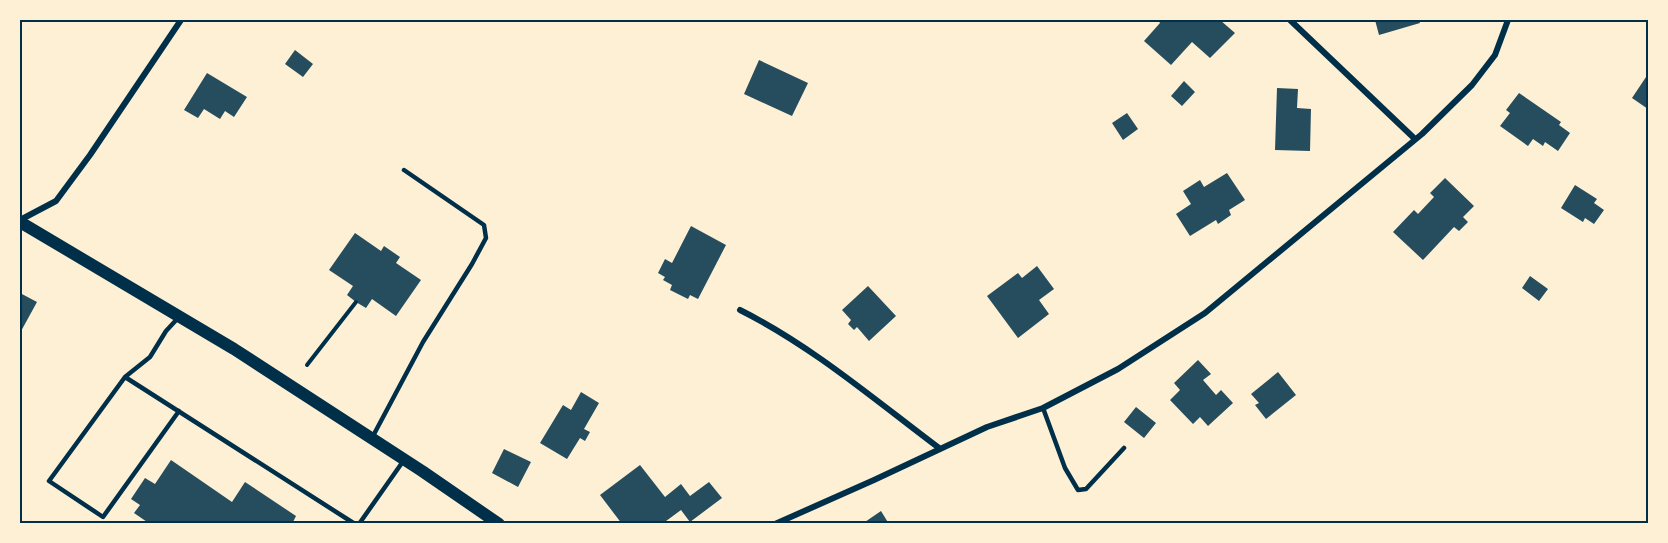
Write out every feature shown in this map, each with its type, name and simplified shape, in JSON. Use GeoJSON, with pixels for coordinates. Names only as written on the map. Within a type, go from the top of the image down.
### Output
{"type":"FeatureCollection","features":[{"type":"Feature","properties":{"kind":"main road"},"geometry":{"type":"LineString","coordinates":[[20,221],[234,350],[404,459],[499,524]]}},
{"type":"Feature","properties":{"kind":"street"},"geometry":{"type":"LineString","coordinates":[[20,221],[56,201],[182,20]]}},
{"type":"Feature","properties":{"kind":"street"},"geometry":{"type":"LineString","coordinates":[[1290,20],[1415,140]]}},
{"type":"Feature","properties":{"kind":"street"},"geometry":{"type":"LineString","coordinates":[[775,524],[987,427],[1042,408],[1118,369],[1204,313],[1415,140],[1472,85],[1495,55],[1508,20]]}},
{"type":"Feature","properties":{"kind":"street"},"geometry":{"type":"LineString","coordinates":[[740,310],[769,325],[801,346],[939,448]]}},
{"type":"Feature","properties":{"kind":"lane"},"geometry":{"type":"LineString","coordinates":[[372,439],[423,342],[486,238],[484,225],[404,170]]}},
{"type":"Feature","properties":{"kind":"lane"},"geometry":{"type":"LineString","coordinates":[[179,317],[166,331],[150,357],[125,377],[49,481],[103,517],[179,411]]}},
{"type":"Feature","properties":{"kind":"lane"},"geometry":{"type":"LineString","coordinates":[[125,377],[357,524],[404,459]]}},
{"type":"Feature","properties":{"kind":"lane"},"geometry":{"type":"LineString","coordinates":[[1042,408],[1065,468],[1078,490],[1086,489],[1124,448]]}},
{"type":"Feature","properties":{"kind":"path"},"geometry":{"type":"LineString","coordinates":[[307,365],[356,302]]}},
{"type":"Feature","properties":{"kind":"building"},"geometry":{"type":"Polygon","coordinates":[[[1158,20],[1220,20],[1235,33],[1210,58],[1192,42],[1171,65],[1144,41],[1160,23],[1158,20]]]}},
{"type":"Feature","properties":{"kind":"building"},"geometry":{"type":"Polygon","coordinates":[[[1375,20],[1419,20],[1420,23],[1379,35],[1375,20]]]}},
{"type":"Feature","properties":{"kind":"building"},"geometry":{"type":"Polygon","coordinates":[[[295,50],[313,64],[303,77],[285,64],[295,50]]]}},
{"type":"Feature","properties":{"kind":"building"},"geometry":{"type":"Polygon","coordinates":[[[759,60],[808,83],[792,116],[744,94],[759,60]]]}},
{"type":"Feature","properties":{"kind":"building"},"geometry":{"type":"Polygon","coordinates":[[[207,73],[247,97],[234,117],[225,111],[220,119],[204,109],[198,118],[184,110],[207,73]]]}},
{"type":"Feature","properties":{"kind":"building"},"geometry":{"type":"Polygon","coordinates":[[[1648,74],[1648,109],[1632,98],[1648,74]]]}},
{"type":"Feature","properties":{"kind":"building"},"geometry":{"type":"Polygon","coordinates":[[[1184,81],[1195,92],[1182,106],[1171,96],[1184,81]]]}},
{"type":"Feature","properties":{"kind":"building"},"geometry":{"type":"Polygon","coordinates":[[[1277,88],[1298,89],[1297,108],[1311,109],[1310,151],[1275,150],[1277,88]]]}},
{"type":"Feature","properties":{"kind":"building"},"geometry":{"type":"Polygon","coordinates":[[[1519,93],[1561,122],[1559,125],[1570,133],[1558,151],[1545,142],[1543,146],[1533,139],[1528,146],[1500,126],[1510,113],[1506,110],[1519,93]]]}},
{"type":"Feature","properties":{"kind":"building"},"geometry":{"type":"Polygon","coordinates":[[[1127,113],[1138,129],[1123,140],[1112,123],[1127,113]]]}},
{"type":"Feature","properties":{"kind":"building"},"geometry":{"type":"Polygon","coordinates":[[[1227,173],[1245,200],[1229,210],[1231,215],[1218,224],[1216,220],[1190,236],[1176,214],[1191,204],[1183,191],[1200,180],[1204,187],[1227,173]]]}},
{"type":"Feature","properties":{"kind":"building"},"geometry":{"type":"Polygon","coordinates":[[[1445,178],[1474,206],[1463,217],[1468,222],[1459,231],[1454,227],[1423,260],[1393,232],[1414,210],[1418,214],[1434,197],[1430,193],[1445,178]]]}},
{"type":"Feature","properties":{"kind":"building"},"geometry":{"type":"Polygon","coordinates":[[[1575,185],[1597,199],[1594,203],[1604,210],[1594,224],[1585,218],[1583,222],[1561,208],[1575,185]]]}},
{"type":"Feature","properties":{"kind":"building"},"geometry":{"type":"Polygon","coordinates":[[[691,226],[726,245],[698,299],[690,295],[688,299],[670,290],[672,285],[663,280],[665,277],[658,273],[665,259],[672,263],[691,226]]]}},
{"type":"Feature","properties":{"kind":"building"},"geometry":{"type":"Polygon","coordinates":[[[355,233],[381,251],[384,246],[400,257],[396,263],[421,280],[396,316],[372,299],[366,308],[356,302],[347,295],[353,286],[329,270],[355,233]]]}},
{"type":"Feature","properties":{"kind":"building"},"geometry":{"type":"Polygon","coordinates":[[[1037,266],[1054,289],[1039,300],[1049,314],[1018,338],[987,296],[1018,273],[1022,278],[1037,266]]]}},
{"type":"Feature","properties":{"kind":"building"},"geometry":{"type":"Polygon","coordinates":[[[1530,276],[1548,289],[1539,301],[1522,288],[1530,276]]]}},
{"type":"Feature","properties":{"kind":"building"},"geometry":{"type":"Polygon","coordinates":[[[868,286],[896,316],[869,341],[857,327],[854,330],[848,324],[851,320],[842,310],[868,286]]]}},
{"type":"Feature","properties":{"kind":"building"},"geometry":{"type":"Polygon","coordinates":[[[20,293],[37,302],[20,333],[20,293]]]}},
{"type":"Feature","properties":{"kind":"building"},"geometry":{"type":"Polygon","coordinates":[[[1198,360],[1211,374],[1203,380],[1216,395],[1221,390],[1233,403],[1208,426],[1200,417],[1193,424],[1170,400],[1180,390],[1174,383],[1198,360]]]}},
{"type":"Feature","properties":{"kind":"building"},"geometry":{"type":"Polygon","coordinates":[[[1278,372],[1296,395],[1266,419],[1255,405],[1259,403],[1251,394],[1278,372]]]}},
{"type":"Feature","properties":{"kind":"building"},"geometry":{"type":"Polygon","coordinates":[[[581,392],[599,403],[584,429],[590,432],[585,441],[580,438],[567,459],[540,443],[563,405],[571,410],[581,392]]]}},
{"type":"Feature","properties":{"kind":"building"},"geometry":{"type":"Polygon","coordinates":[[[1136,407],[1156,423],[1144,438],[1124,422],[1136,407]]]}},
{"type":"Feature","properties":{"kind":"building"},"geometry":{"type":"Polygon","coordinates":[[[504,449],[531,462],[518,487],[492,473],[504,449]]]}},
{"type":"Feature","properties":{"kind":"building"},"geometry":{"type":"Polygon","coordinates":[[[171,460],[232,502],[245,482],[296,516],[292,524],[150,524],[134,513],[140,505],[131,499],[145,478],[155,484],[171,460]]]}},
{"type":"Feature","properties":{"kind":"building"},"geometry":{"type":"Polygon","coordinates":[[[640,465],[665,497],[681,484],[690,496],[709,482],[722,498],[690,522],[681,510],[662,524],[622,524],[600,495],[640,465]]]}},
{"type":"Feature","properties":{"kind":"building"},"geometry":{"type":"Polygon","coordinates":[[[881,511],[889,524],[862,524],[881,511]]]}}]}
